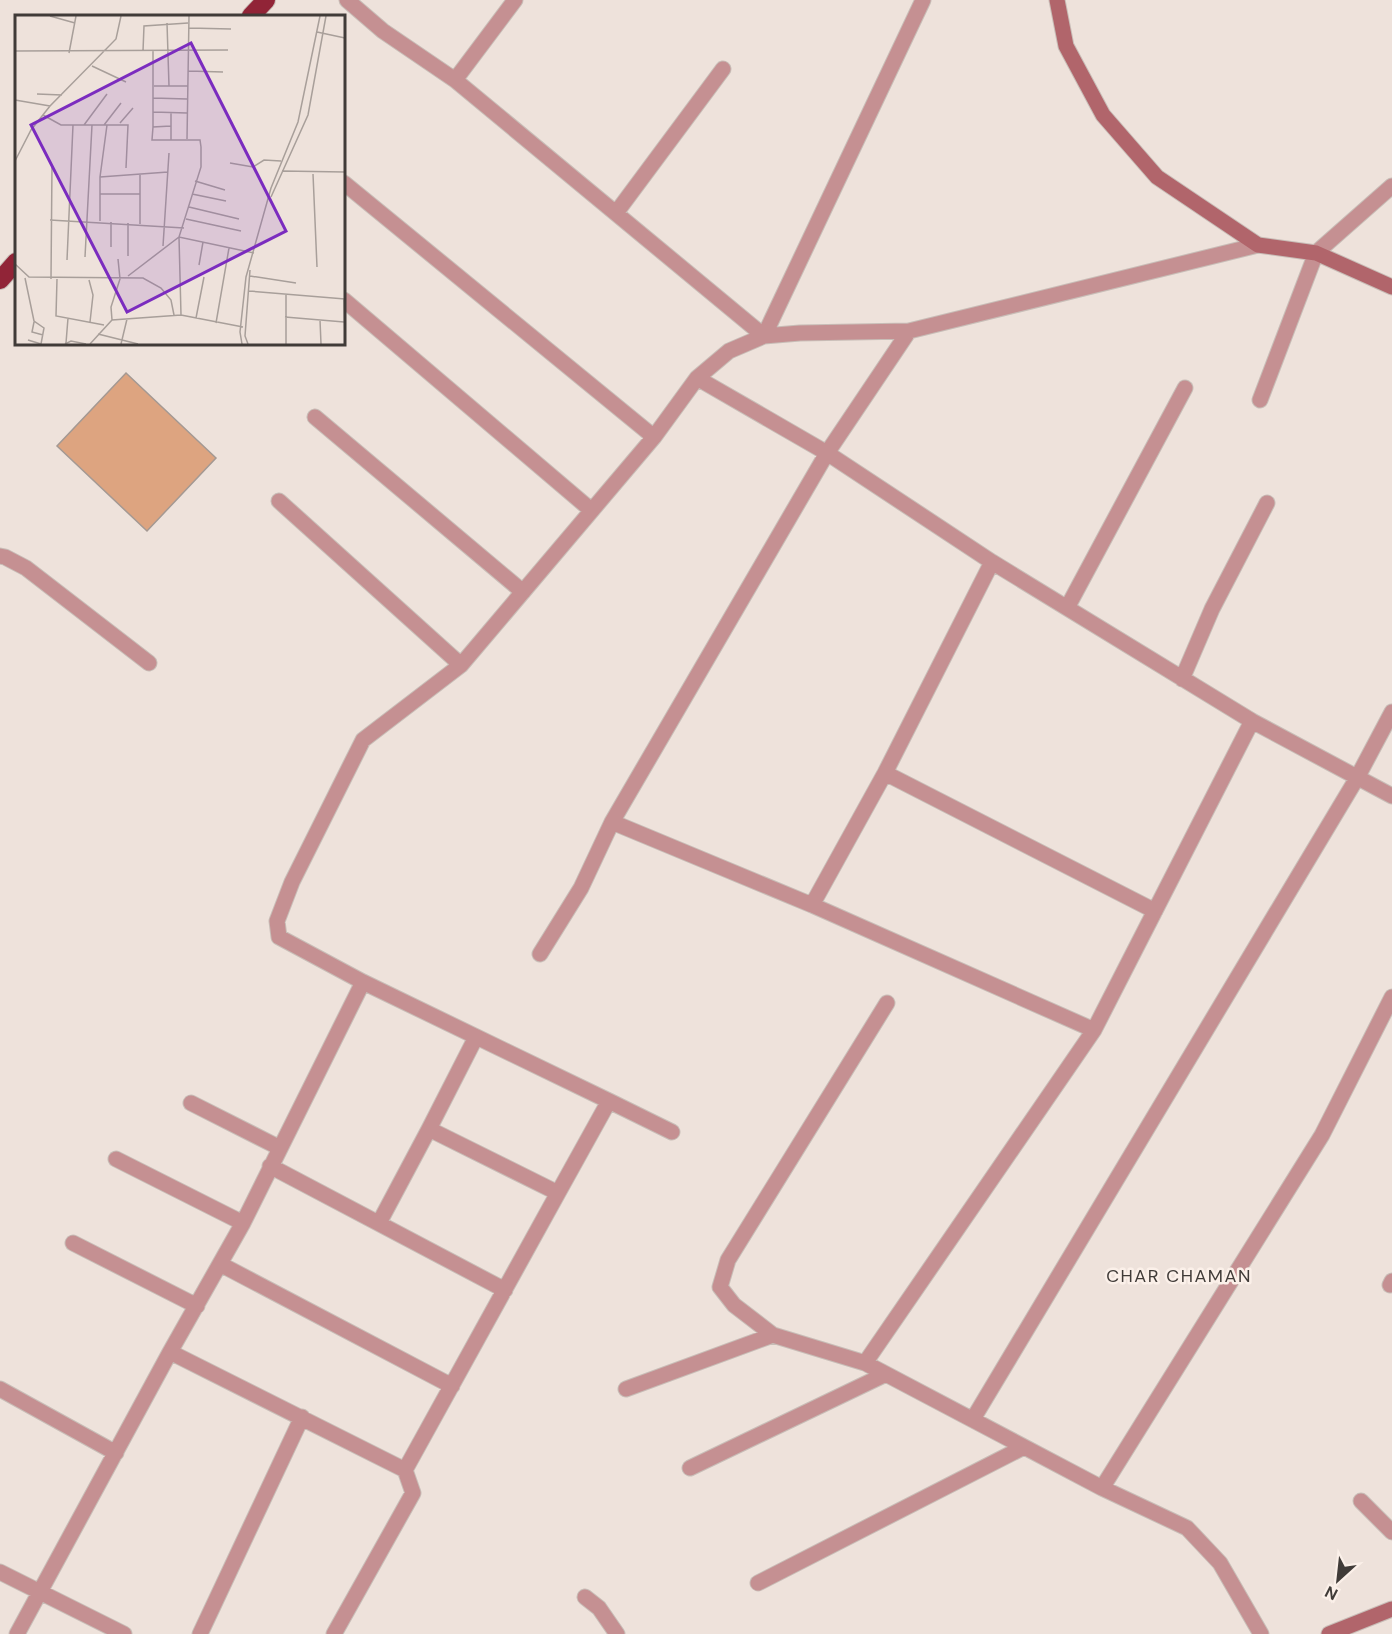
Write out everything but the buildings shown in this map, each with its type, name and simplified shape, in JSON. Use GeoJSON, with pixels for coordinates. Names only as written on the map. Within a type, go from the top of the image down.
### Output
{"type":"FeatureCollection","features":[{"type":"Feature","properties":{"kind":"highway"},"geometry":{"type":"LineString","coordinates":[[252,15],[266,0]]}},
{"type":"Feature","properties":{"kind":"highway"},"geometry":{"type":"LineString","coordinates":[[0,280],[15,263]]}},
{"type":"Feature","properties":{"kind":"street"},"geometry":{"type":"LineString","coordinates":[[347,0],[383,30],[455,80],[764,336]]}},
{"type":"Feature","properties":{"kind":"street"},"geometry":{"type":"LineString","coordinates":[[455,80],[515,0]]}},
{"type":"Feature","properties":{"kind":"street"},"geometry":{"type":"LineString","coordinates":[[764,336],[923,0]]}},
{"type":"Feature","properties":{"kind":"street"},"geometry":{"type":"LineString","coordinates":[[1057,0],[1065,46],[1103,115],[1158,177],[1258,245]]}},
{"type":"Feature","properties":{"kind":"street"},"geometry":{"type":"LineString","coordinates":[[616,213],[723,69]]}},
{"type":"Feature","properties":{"kind":"street"},"geometry":{"type":"LineString","coordinates":[[345,184],[654,437]]}},
{"type":"Feature","properties":{"kind":"street"},"geometry":{"type":"LineString","coordinates":[[1260,400],[1316,252],[1392,186]]}},
{"type":"Feature","properties":{"kind":"street"},"geometry":{"type":"LineString","coordinates":[[672,1132],[363,982],[279,937],[277,921],[292,882],[363,740],[460,665],[654,437],[697,378],[729,351],[764,336],[909,331],[1258,245],[1316,252],[1392,286]]}},
{"type":"Feature","properties":{"kind":"street"},"geometry":{"type":"LineString","coordinates":[[345,301],[591,510]]}},
{"type":"Feature","properties":{"kind":"street"},"geometry":{"type":"LineString","coordinates":[[540,954],[581,888],[612,822],[827,453],[909,331]]}},
{"type":"Feature","properties":{"kind":"street"},"geometry":{"type":"LineString","coordinates":[[697,378],[827,453],[992,562],[1252,722],[1392,796]]}},
{"type":"Feature","properties":{"kind":"street"},"geometry":{"type":"LineString","coordinates":[[1067,608],[1185,388]]}},
{"type":"Feature","properties":{"kind":"street"},"geometry":{"type":"LineString","coordinates":[[315,417],[524,592]]}},
{"type":"Feature","properties":{"kind":"street"},"geometry":{"type":"LineString","coordinates":[[279,501],[460,665]]}},
{"type":"Feature","properties":{"kind":"street"},"geometry":{"type":"LineString","coordinates":[[1182,679],[1212,609],[1267,504]]}},
{"type":"Feature","properties":{"kind":"street"},"geometry":{"type":"LineString","coordinates":[[0,556],[26,568],[149,663]]}},
{"type":"Feature","properties":{"kind":"street"},"geometry":{"type":"LineString","coordinates":[[812,905],[885,773],[992,562]]}},
{"type":"Feature","properties":{"kind":"street"},"geometry":{"type":"LineString","coordinates":[[973,1419],[1358,778],[1392,712]]}},
{"type":"Feature","properties":{"kind":"street"},"geometry":{"type":"LineString","coordinates":[[865,1363],[1094,1030],[1252,722]]}},
{"type":"Feature","properties":{"kind":"street"},"geometry":{"type":"LineString","coordinates":[[885,773],[1155,911]]}},
{"type":"Feature","properties":{"kind":"street"},"geometry":{"type":"LineString","coordinates":[[612,822],[812,905],[1094,1030]]}},
{"type":"Feature","properties":{"kind":"street"},"geometry":{"type":"LineString","coordinates":[[17,1634],[170,1352],[243,1223],[363,982]]}},
{"type":"Feature","properties":{"kind":"street"},"geometry":{"type":"LineString","coordinates":[[1102,1488],[1322,1135],[1392,997]]}},
{"type":"Feature","properties":{"kind":"street"},"geometry":{"type":"LineString","coordinates":[[887,1003],[728,1260],[720,1287],[734,1305],[773,1335],[865,1363],[1102,1488],[1187,1528],[1220,1563],[1261,1634]]}},
{"type":"Feature","properties":{"kind":"street"},"geometry":{"type":"LineString","coordinates":[[379,1223],[476,1037]]}},
{"type":"Feature","properties":{"kind":"street"},"geometry":{"type":"LineString","coordinates":[[405,1470],[609,1101]]}},
{"type":"Feature","properties":{"kind":"street"},"geometry":{"type":"LineString","coordinates":[[191,1103],[280,1148]]}},
{"type":"Feature","properties":{"kind":"street"},"geometry":{"type":"LineString","coordinates":[[429,1129],[558,1193]]}},
{"type":"Feature","properties":{"kind":"street"},"geometry":{"type":"LineString","coordinates":[[116,1159],[243,1223]]}},
{"type":"Feature","properties":{"kind":"street"},"geometry":{"type":"LineString","coordinates":[[270,1167],[505,1290]]}},
{"type":"Feature","properties":{"kind":"street"},"geometry":{"type":"LineString","coordinates":[[73,1243],[197,1306]]}},
{"type":"Feature","properties":{"kind":"street"},"geometry":{"type":"LineString","coordinates":[[220,1264],[452,1386]]}},
{"type":"Feature","properties":{"kind":"street"},"geometry":{"type":"LineString","coordinates":[[626,1389],[773,1335]]}},
{"type":"Feature","properties":{"kind":"street"},"geometry":{"type":"LineString","coordinates":[[170,1352],[405,1470],[413,1493],[334,1634]]}},
{"type":"Feature","properties":{"kind":"street"},"geometry":{"type":"LineString","coordinates":[[690,1468],[886,1374]]}},
{"type":"Feature","properties":{"kind":"street"},"geometry":{"type":"LineString","coordinates":[[0,1389],[116,1453]]}},
{"type":"Feature","properties":{"kind":"street"},"geometry":{"type":"LineString","coordinates":[[200,1634],[302,1417]]}},
{"type":"Feature","properties":{"kind":"street"},"geometry":{"type":"LineString","coordinates":[[758,1582],[1024,1447]]}},
{"type":"Feature","properties":{"kind":"street"},"geometry":{"type":"LineString","coordinates":[[1361,1501],[1392,1532]]}},
{"type":"Feature","properties":{"kind":"street"},"geometry":{"type":"LineString","coordinates":[[0,1572],[124,1634]]}},
{"type":"Feature","properties":{"kind":"street"},"geometry":{"type":"LineString","coordinates":[[585,1597],[599,1608],[617,1634]]}},
{"type":"Feature","properties":{"kind":"street"},"geometry":{"type":"LineString","coordinates":[[1329,1634],[1392,1609]]}},
{"type":"Feature","properties":{"kind":"district","name":"CHAR CHAMAN"},"geometry":{"type":"Point","coordinates":[1179,1276]}}]}
